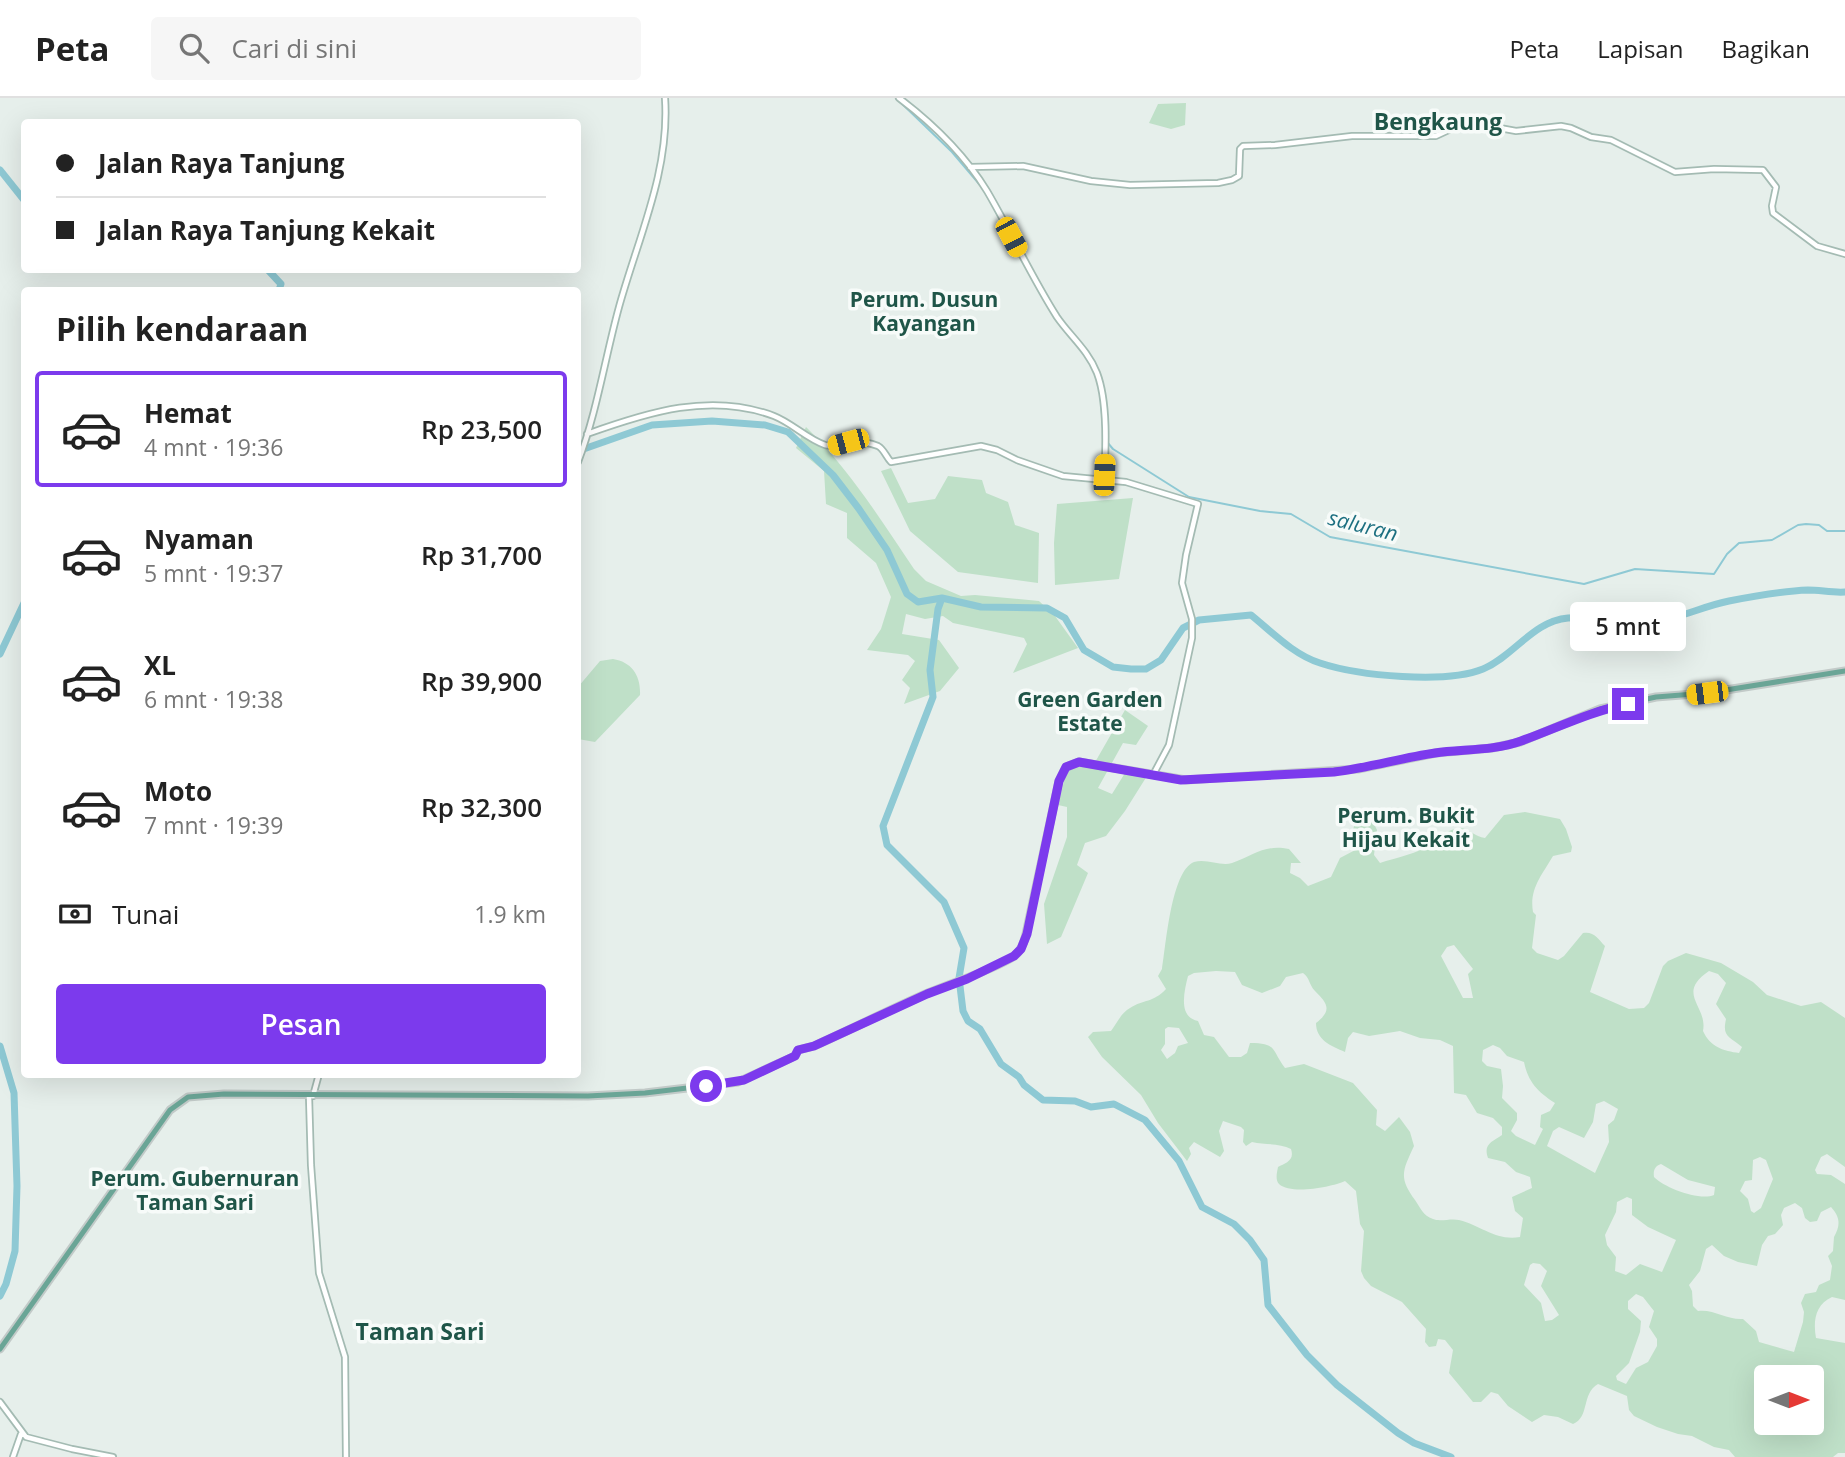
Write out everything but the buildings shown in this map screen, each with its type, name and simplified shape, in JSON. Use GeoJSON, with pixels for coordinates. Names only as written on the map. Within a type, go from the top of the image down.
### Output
{"type":"FeatureCollection","features":[{"type":"Feature","properties":{"kind":"main road"},"geometry":{"type":"LineString","coordinates":[[0,1349],[142,1147],[175,1104],[183,1099],[196,1096],[615,1095],[738,1082],[795,1056],[798,1050],[814,1046],[1014,956],[1022,946],[1059,781],[1066,767],[1079,762],[1173,779],[1198,780],[1358,769],[1436,753],[1492,748],[1520,742],[1600,709],[1656,697],[1700,694],[1845,671]]}},
{"type":"Feature","properties":{"kind":"street"},"geometry":{"type":"LineString","coordinates":[[581,452],[621,300],[657,184],[664,144],[665,98]]}},
{"type":"Feature","properties":{"kind":"street"},"geometry":{"type":"LineString","coordinates":[[899,98],[974,167],[1059,320],[1090,359],[1101,388],[1105,439],[1104,479]]}},
{"type":"Feature","properties":{"kind":"street"},"geometry":{"type":"LineString","coordinates":[[974,167],[1023,166],[1091,181],[1130,185],[1213,184],[1239,177],[1240,150],[1244,146],[1352,136],[1436,136],[1451,129],[1478,124],[1513,131],[1564,126],[1591,137],[1611,140],[1675,172],[1714,169],[1763,170],[1776,187],[1773,213],[1817,246],[1845,254]]}},
{"type":"Feature","properties":{"kind":"street"},"geometry":{"type":"LineString","coordinates":[[586,439],[645,415],[698,404],[717,404],[750,409],[776,417],[826,446],[850,442],[876,445],[891,462],[981,446],[1063,476],[1126,482],[1198,504],[1183,569],[1182,586],[1193,630],[1169,745],[1153,775]]}},
{"type":"Feature","properties":{"kind":"street"},"geometry":{"type":"LineString","coordinates":[[318,1078],[311,1096],[311,1165],[319,1273],[345,1357],[346,1457]]}},
{"type":"Feature","properties":{"kind":"street"},"geometry":{"type":"LineString","coordinates":[[0,1402],[22,1434],[28,1438],[72,1450],[113,1457]]}},
{"type":"Feature","properties":{"kind":"street"},"geometry":{"type":"LineString","coordinates":[[13,1457],[22,1434]]}},
{"type":"Feature","properties":{"kind":"green space"},"geometry":{"type":"Polygon","coordinates":[[[1186,103],[1185,125],[1171,129],[1149,123],[1158,104],[1186,103]]]}},
{"type":"Feature","properties":{"kind":"green space"},"geometry":{"type":"Polygon","coordinates":[[[806,427],[850,477],[914,569],[926,581],[961,596],[1039,601],[1055,616],[1078,648],[1013,673],[1027,644],[1024,638],[953,623],[943,616],[925,619],[906,614],[902,634],[939,640],[959,668],[940,691],[904,704],[910,688],[902,680],[915,661],[908,655],[867,650],[881,629],[891,597],[876,563],[847,538],[847,513],[826,504],[824,471],[796,448],[806,427]]]}},
{"type":"Feature","properties":{"kind":"green space"},"geometry":{"type":"Polygon","coordinates":[[[891,468],[908,503],[935,499],[948,476],[982,480],[986,493],[1008,502],[1015,525],[1039,533],[1038,583],[958,572],[910,531],[881,471],[891,468]]]}},
{"type":"Feature","properties":{"kind":"green space"},"geometry":{"type":"Polygon","coordinates":[[[1133,498],[1119,579],[1055,585],[1057,504],[1133,498]]]}},
{"type":"Feature","properties":{"kind":"green space"},"geometry":{"type":"Polygon","coordinates":[[[613,659],[630,667],[637,676],[640,695],[595,742],[581,740],[581,683],[600,661],[613,659]]]}},
{"type":"Feature","properties":{"kind":"green space"},"geometry":{"type":"Polygon","coordinates":[[[1125,710],[1148,726],[1136,745],[1123,743],[1098,788],[1112,794],[1125,773],[1147,776],[1106,836],[1085,843],[1077,865],[1088,873],[1061,937],[1047,944],[1044,904],[1067,837],[1067,807],[1058,805],[1067,769],[1083,762],[1094,764],[1125,710]]]}},
{"type":"Feature","properties":{"kind":"green space"},"geometry":{"type":"Polygon","coordinates":[[[1525,812],[1560,819],[1572,847],[1571,852],[1553,856],[1535,889],[1532,904],[1536,915],[1532,948],[1537,953],[1558,960],[1583,933],[1596,936],[1605,946],[1590,992],[1629,1009],[1644,1008],[1649,1003],[1663,966],[1686,953],[1721,963],[1753,982],[1767,995],[1801,1006],[1821,1002],[1845,1018],[1845,1167],[1827,1154],[1821,1157],[1815,1170],[1817,1174],[1831,1175],[1845,1184],[1845,1300],[1832,1297],[1826,1300],[1816,1314],[1815,1326],[1816,1338],[1845,1343],[1845,1453],[1838,1453],[1833,1457],[1735,1457],[1729,1450],[1657,1427],[1634,1416],[1629,1410],[1627,1396],[1598,1384],[1589,1393],[1582,1416],[1573,1424],[1558,1417],[1544,1415],[1532,1422],[1508,1406],[1498,1394],[1491,1392],[1481,1402],[1473,1402],[1449,1373],[1453,1350],[1445,1340],[1438,1339],[1436,1346],[1429,1347],[1425,1342],[1426,1329],[1402,1302],[1371,1286],[1364,1278],[1361,1271],[1364,1231],[1360,1224],[1356,1191],[1345,1181],[1312,1189],[1293,1189],[1279,1184],[1278,1167],[1290,1159],[1291,1149],[1252,1142],[1246,1146],[1243,1142],[1244,1130],[1223,1121],[1219,1131],[1224,1151],[1220,1157],[1194,1142],[1189,1148],[1191,1154],[1187,1161],[1141,1095],[1102,1057],[1088,1037],[1093,1032],[1111,1031],[1127,1010],[1157,997],[1166,989],[1158,976],[1162,969],[1171,910],[1180,879],[1186,868],[1194,862],[1228,864],[1265,849],[1289,849],[1301,863],[1291,863],[1290,873],[1308,886],[1331,877],[1340,858],[1359,848],[1361,841],[1354,838],[1353,830],[1356,819],[1369,814],[1377,830],[1374,855],[1380,863],[1420,850],[1455,829],[1463,828],[1485,838],[1504,815],[1525,812]],[[1454,945],[1447,947],[1441,956],[1463,998],[1473,998],[1468,974],[1473,969],[1454,945]],[[1709,971],[1694,987],[1693,993],[1701,1014],[1703,1031],[1709,1041],[1728,1051],[1739,1053],[1742,1047],[1726,1033],[1726,1019],[1716,1004],[1726,983],[1718,974],[1709,971]],[[1235,972],[1194,973],[1188,976],[1185,989],[1187,1015],[1198,1021],[1204,1035],[1214,1037],[1229,1057],[1241,1057],[1247,1053],[1250,1043],[1265,1044],[1273,1049],[1285,1068],[1304,1064],[1353,1083],[1377,1110],[1376,1125],[1385,1131],[1399,1117],[1410,1132],[1414,1146],[1405,1168],[1404,1179],[1427,1216],[1436,1220],[1459,1220],[1504,1237],[1520,1237],[1523,1218],[1515,1211],[1512,1197],[1532,1188],[1530,1177],[1516,1172],[1505,1162],[1488,1158],[1488,1146],[1502,1135],[1502,1127],[1493,1118],[1477,1113],[1466,1095],[1454,1093],[1453,1046],[1440,1040],[1420,1038],[1400,1031],[1369,1036],[1353,1032],[1348,1038],[1345,1052],[1321,1038],[1316,1023],[1325,1014],[1326,1007],[1303,973],[1286,977],[1280,986],[1262,993],[1242,985],[1235,972]],[[1168,1027],[1165,1029],[1165,1044],[1161,1050],[1167,1059],[1175,1053],[1178,1046],[1188,1043],[1179,1028],[1168,1027]],[[1493,1045],[1483,1050],[1482,1061],[1487,1066],[1501,1069],[1502,1098],[1517,1113],[1517,1120],[1511,1131],[1535,1145],[1543,1129],[1540,1127],[1541,1115],[1550,1111],[1555,1103],[1535,1086],[1524,1062],[1507,1056],[1500,1048],[1493,1045]],[[1604,1101],[1596,1104],[1593,1122],[1584,1138],[1559,1127],[1553,1131],[1547,1146],[1595,1173],[1609,1142],[1608,1125],[1614,1120],[1618,1109],[1604,1101]],[[1760,1157],[1753,1160],[1752,1180],[1745,1181],[1740,1191],[1748,1199],[1754,1213],[1761,1208],[1773,1179],[1766,1160],[1760,1157]],[[1661,1164],[1654,1170],[1654,1177],[1659,1181],[1691,1195],[1714,1195],[1715,1187],[1688,1180],[1661,1164]],[[1627,1197],[1617,1202],[1616,1212],[1605,1235],[1607,1245],[1616,1257],[1615,1271],[1626,1275],[1640,1264],[1662,1272],[1676,1240],[1648,1227],[1632,1215],[1632,1199],[1627,1197]],[[1795,1203],[1784,1208],[1781,1215],[1783,1225],[1775,1234],[1768,1236],[1762,1245],[1757,1266],[1724,1256],[1712,1245],[1706,1249],[1700,1271],[1689,1285],[1693,1306],[1698,1311],[1743,1319],[1756,1331],[1759,1342],[1794,1352],[1803,1322],[1801,1303],[1805,1294],[1816,1292],[1819,1285],[1830,1280],[1832,1266],[1828,1256],[1833,1251],[1838,1222],[1831,1207],[1821,1212],[1817,1221],[1810,1222],[1805,1218],[1802,1208],[1795,1203]],[[1540,1264],[1530,1265],[1524,1285],[1541,1303],[1545,1321],[1559,1315],[1541,1286],[1547,1271],[1540,1264]],[[1636,1294],[1628,1301],[1628,1309],[1641,1321],[1629,1363],[1616,1376],[1617,1380],[1626,1384],[1636,1368],[1648,1362],[1657,1346],[1657,1339],[1649,1327],[1654,1311],[1643,1297],[1636,1294]]]}},
{"type":"Feature","properties":{"kind":"waterway"},"geometry":{"type":"LineString","coordinates":[[896,98],[952,152],[980,185]]}},
{"type":"Feature","properties":{"kind":"waterway"},"geometry":{"type":"LineString","coordinates":[[0,170],[21,196]]}},
{"type":"Feature","properties":{"kind":"waterway","name":"saluran"},"geometry":{"type":"LineString","coordinates":[[984,189],[1026,268]]}},
{"type":"Feature","properties":{"kind":"waterway"},"geometry":{"type":"LineString","coordinates":[[271,273],[281,284],[280,287]]}},
{"type":"Feature","properties":{"kind":"waterway","name":"saluran"},"geometry":{"type":"LineString","coordinates":[[1100,391],[1104,438]]}},
{"type":"Feature","properties":{"kind":"waterway"},"geometry":{"type":"LineString","coordinates":[[581,450],[652,425],[712,421],[765,425],[788,432],[833,475],[887,550],[907,594],[918,602],[942,598],[981,607],[1047,608],[1065,618],[1084,650],[1113,667],[1146,669],[1161,660],[1183,628],[1199,620],[1251,615],[1292,649],[1310,659],[1337,668],[1379,675],[1425,677],[1467,674],[1494,663],[1544,625],[1568,618],[1652,622],[1719,603],[1768,594],[1808,590],[1845,592]]}},
{"type":"Feature","properties":{"kind":"waterway","name":"saluran"},"geometry":{"type":"LineString","coordinates":[[1107,442],[1113,449],[1189,497],[1260,511],[1291,514],[1330,537],[1584,584],[1635,569],[1714,574],[1727,554],[1739,543],[1772,540],[1798,525],[1806,524],[1819,525],[1827,531],[1845,531]]}},
{"type":"Feature","properties":{"kind":"waterway"},"geometry":{"type":"LineString","coordinates":[[942,598],[938,609],[930,670],[933,697],[883,826],[887,845],[944,902],[964,948],[959,978],[963,1011],[968,1021],[980,1029],[1001,1064],[1043,1100],[1075,1101],[1091,1107],[1114,1104],[1145,1120],[1179,1161],[1202,1207],[1234,1224],[1264,1260],[1268,1305],[1307,1355],[1337,1385],[1398,1433],[1414,1443],[1451,1457]]}},
{"type":"Feature","properties":{"kind":"waterway"},"geometry":{"type":"LineString","coordinates":[[0,654],[21,609]]}},
{"type":"Feature","properties":{"kind":"waterway"},"geometry":{"type":"LineString","coordinates":[[0,1046],[14,1093],[17,1186],[15,1251],[0,1296]]}},
{"type":"Feature","properties":{"kind":"district","name":"Bengkaung"},"geometry":{"type":"Point","coordinates":[1438,122]}},
{"type":"Feature","properties":{"kind":"district","name":"Perum. Dusun Kayangan"},"geometry":{"type":"Point","coordinates":[924,312]}},
{"type":"Feature","properties":{"kind":"district","name":"Green Garden Estate"},"geometry":{"type":"Point","coordinates":[1090,712]}},
{"type":"Feature","properties":{"kind":"district","name":"Perum. Bukit Hijau Kekait"},"geometry":{"type":"Point","coordinates":[1406,828]}},
{"type":"Feature","properties":{"kind":"district","name":"Perum. Gubernuran Taman Sari"},"geometry":{"type":"Point","coordinates":[195,1191]}},
{"type":"Feature","properties":{"kind":"district","name":"Taman Sari"},"geometry":{"type":"Point","coordinates":[420,1332]}},
{"type":"Feature","properties":{"kind":"route"},"geometry":{"type":"LineString","coordinates":[[706,1086],[747,1079],[795,1056],[798,1050],[814,1046],[1014,956],[1027,934],[1059,781],[1062,772],[1072,764],[1090,763],[1186,780],[1334,772],[1436,753],[1492,748],[1520,742],[1600,709],[1628,704]]}}]}
